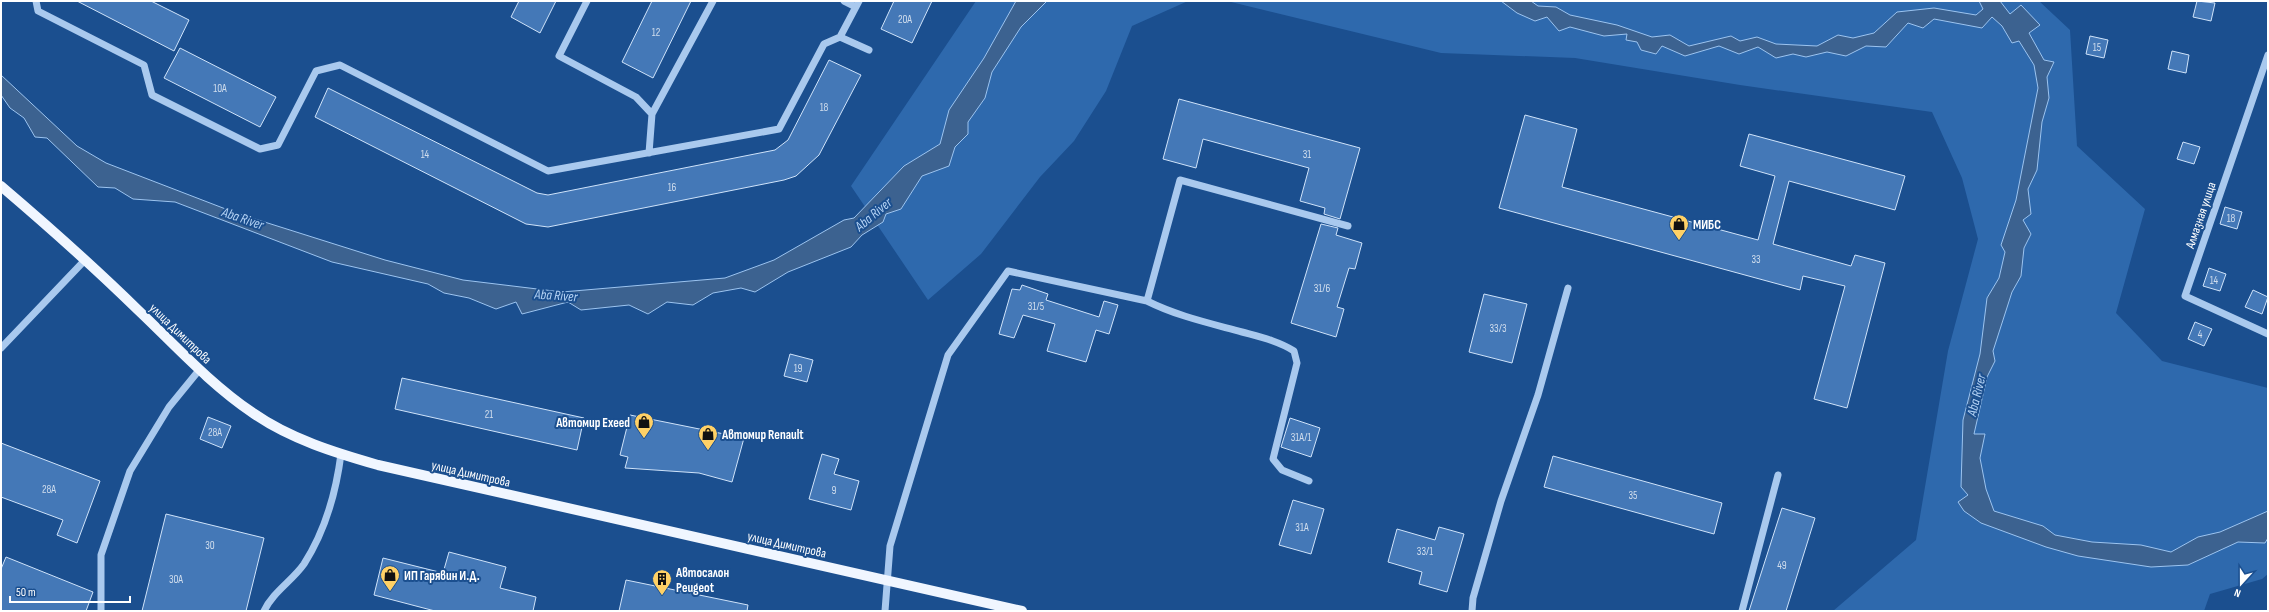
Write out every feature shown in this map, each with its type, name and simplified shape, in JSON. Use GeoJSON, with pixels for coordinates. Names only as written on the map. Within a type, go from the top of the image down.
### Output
{"type":"FeatureCollection","features":[{"type":"Feature","properties":{"kind":"main road","name":"улица Димитрова"},"geometry":{"type":"LineString","coordinates":[[1,186],[85,260],[218,387],[253,414],[292,435],[341,454],[378,465],[1022,611]]}},
{"type":"Feature","properties":{"kind":"street"},"geometry":{"type":"LineString","coordinates":[[36,1],[38,11],[144,65],[152,95],[260,149],[278,145],[316,71],[340,65],[548,171],[779,129],[824,44],[840,37],[857,4],[844,1]]}},
{"type":"Feature","properties":{"kind":"street"},"geometry":{"type":"LineString","coordinates":[[587,1],[559,56],[636,97],[652,114]]}},
{"type":"Feature","properties":{"kind":"street"},"geometry":{"type":"LineString","coordinates":[[649,153],[652,114],[713,1]]}},
{"type":"Feature","properties":{"kind":"street"},"geometry":{"type":"LineString","coordinates":[[840,37],[869,50]]}},
{"type":"Feature","properties":{"kind":"street","name":"Алмазная улица"},"geometry":{"type":"LineString","coordinates":[[2268,55],[2185,296],[2268,334]]}},
{"type":"Feature","properties":{"kind":"street"},"geometry":{"type":"LineString","coordinates":[[1147,301],[1180,180],[1348,226]]}},
{"type":"Feature","properties":{"kind":"street"},"geometry":{"type":"LineString","coordinates":[[1,348],[85,260]]}},
{"type":"Feature","properties":{"kind":"street"},"geometry":{"type":"LineString","coordinates":[[885,611],[890,546],[948,355],[1008,271],[1147,301],[1168,312],[1266,338],[1284,345],[1294,351],[1296,363],[1273,459],[1282,470],[1309,481]]}},
{"type":"Feature","properties":{"kind":"street"},"geometry":{"type":"LineString","coordinates":[[1472,611],[1474,598],[1501,501],[1538,395],[1568,288]]}},
{"type":"Feature","properties":{"kind":"street"},"geometry":{"type":"LineString","coordinates":[[101,611],[101,555],[130,471],[169,408],[200,369]]}},
{"type":"Feature","properties":{"kind":"street"},"geometry":{"type":"LineString","coordinates":[[264,611],[275,595],[292,579],[304,563],[320,534],[333,501],[341,454]]}},
{"type":"Feature","properties":{"kind":"street"},"geometry":{"type":"LineString","coordinates":[[1742,611],[1778,475]]}},
{"type":"Feature","properties":{"kind":"shaded area"},"geometry":{"type":"Polygon","coordinates":[[[976,1],[1188,1],[1132,26],[1106,91],[1074,141],[1040,177],[981,254],[928,300],[851,186],[976,1]]]}},
{"type":"Feature","properties":{"kind":"shaded area"},"geometry":{"type":"Polygon","coordinates":[[[1227,1],[2039,1],[2070,30],[2077,146],[2145,209],[2116,313],[2162,361],[2268,388],[2268,574],[2262,579],[2210,594],[2204,611],[1833,611],[1916,540],[1948,351],[1978,239],[1962,178],[1932,112],[1740,85],[1575,58],[1441,53],[1227,1]]]}},
{"type":"Feature","properties":{"kind":"water","name":"Aba River"},"geometry":{"type":"Polygon","coordinates":[[[1016,1],[1047,1],[1021,27],[992,72],[985,98],[968,122],[968,134],[955,147],[949,166],[922,176],[901,209],[886,214],[883,222],[862,235],[851,247],[788,272],[755,292],[741,288],[713,293],[693,305],[667,302],[648,314],[629,305],[581,310],[568,302],[522,314],[516,302],[496,309],[469,298],[444,293],[428,284],[332,262],[175,202],[133,199],[115,188],[98,187],[47,138],[35,137],[24,118],[10,108],[1,95],[1,75],[77,146],[106,163],[236,213],[385,260],[463,280],[562,292],[725,278],[774,260],[844,220],[854,218],[904,166],[940,144],[949,110],[984,58],[1016,1]]]}},
{"type":"Feature","properties":{"kind":"water","name":"Aba River"},"geometry":{"type":"Polygon","coordinates":[[[1501,1],[1531,1],[1538,6],[1556,7],[1570,15],[1617,25],[1652,37],[1670,35],[1689,46],[1731,36],[1740,41],[1757,37],[1776,44],[1817,46],[1838,35],[1853,38],[1874,33],[1897,12],[1934,8],[1976,15],[1983,9],[1979,1],[2000,1],[2010,14],[2021,5],[2040,25],[2029,33],[2044,60],[2054,62],[2047,77],[2049,98],[2042,122],[2037,170],[2028,189],[2031,214],[2023,220],[2031,234],[2024,248],[2021,276],[2012,292],[1993,351],[1995,361],[1987,377],[1974,434],[1985,434],[1980,458],[1986,489],[1994,511],[2043,526],[2055,535],[2092,542],[2141,545],[2171,552],[2198,537],[2220,532],[2268,511],[2268,538],[2265,543],[2238,542],[2188,565],[2151,567],[2078,556],[2046,547],[1981,523],[1964,511],[1958,502],[1968,495],[1961,487],[1963,420],[1980,354],[1987,298],[1999,278],[2005,252],[2001,245],[2016,200],[2038,88],[2034,65],[2019,41],[2012,43],[2002,26],[1992,17],[1982,28],[1934,19],[1923,28],[1908,23],[1886,47],[1866,46],[1846,56],[1827,52],[1806,57],[1793,54],[1776,58],[1758,47],[1739,54],[1719,46],[1685,56],[1662,46],[1656,54],[1641,50],[1637,42],[1626,40],[1627,34],[1604,36],[1570,27],[1559,31],[1547,17],[1535,21],[1517,13],[1501,1]]]}},
{"type":"Feature","properties":{"kind":"building"},"geometry":{"type":"Polygon","coordinates":[[[77,1],[151,1],[189,20],[174,51],[77,1]]]}},
{"type":"Feature","properties":{"kind":"building"},"geometry":{"type":"Polygon","coordinates":[[[519,1],[556,1],[540,33],[511,17],[519,1]]]}},
{"type":"Feature","properties":{"kind":"building"},"geometry":{"type":"Polygon","coordinates":[[[652,1],[691,1],[653,78],[622,62],[652,1]]]}},
{"type":"Feature","properties":{"kind":"building"},"geometry":{"type":"Polygon","coordinates":[[[894,1],[932,1],[912,43],[881,29],[894,1]]]}},
{"type":"Feature","properties":{"kind":"building"},"geometry":{"type":"Polygon","coordinates":[[[2197,1],[2215,3],[2211,21],[2193,17],[2197,1]]]}},
{"type":"Feature","properties":{"kind":"building"},"geometry":{"type":"Polygon","coordinates":[[[2090,36],[2108,40],[2104,58],[2086,54],[2090,36]]]}},
{"type":"Feature","properties":{"kind":"building"},"geometry":{"type":"Polygon","coordinates":[[[180,48],[276,97],[260,127],[164,78],[180,48]]]}},
{"type":"Feature","properties":{"kind":"building"},"geometry":{"type":"Polygon","coordinates":[[[2172,51],[2189,55],[2186,73],[2168,69],[2172,51]]]}},
{"type":"Feature","properties":{"kind":"building"},"geometry":{"type":"Polygon","coordinates":[[[829,60],[861,75],[819,155],[796,176],[784,180],[548,227],[526,224],[315,117],[328,88],[537,193],[548,195],[775,150],[788,140],[829,60]]]}},
{"type":"Feature","properties":{"kind":"building"},"geometry":{"type":"Polygon","coordinates":[[[1179,99],[1360,148],[1340,219],[1324,214],[1325,208],[1300,201],[1309,168],[1203,139],[1196,168],[1163,159],[1179,99]]]}},
{"type":"Feature","properties":{"kind":"building"},"geometry":{"type":"Polygon","coordinates":[[[1525,115],[1577,129],[1562,187],[1758,240],[1775,176],[1740,166],[1749,134],[1905,176],[1895,210],[1789,181],[1773,244],[1851,266],[1855,255],[1885,263],[1847,408],[1814,399],[1845,286],[1803,276],[1800,290],[1499,208],[1525,115]]]}},
{"type":"Feature","properties":{"kind":"building"},"geometry":{"type":"Polygon","coordinates":[[[2183,142],[2200,147],[2194,164],[2177,159],[2183,142]]]}},
{"type":"Feature","properties":{"kind":"building"},"geometry":{"type":"Polygon","coordinates":[[[2225,207],[2242,212],[2237,229],[2220,224],[2225,207]]]}},
{"type":"Feature","properties":{"kind":"building"},"geometry":{"type":"Polygon","coordinates":[[[1321,224],[1338,228],[1336,235],[1362,243],[1355,269],[1349,268],[1337,307],[1344,309],[1336,337],[1291,323],[1321,224]]]}},
{"type":"Feature","properties":{"kind":"building"},"geometry":{"type":"Polygon","coordinates":[[[2209,268],[2226,274],[2220,291],[2203,286],[2209,268]]]}},
{"type":"Feature","properties":{"kind":"building"},"geometry":{"type":"Polygon","coordinates":[[[1022,285],[1048,294],[1046,300],[1099,317],[1104,301],[1118,305],[1109,334],[1096,330],[1086,362],[1047,351],[1055,324],[1023,315],[1014,338],[999,334],[1012,289],[1020,290],[1022,285]]]}},
{"type":"Feature","properties":{"kind":"building"},"geometry":{"type":"Polygon","coordinates":[[[2253,290],[2268,297],[2262,314],[2245,307],[2253,290]]]}},
{"type":"Feature","properties":{"kind":"building"},"geometry":{"type":"Polygon","coordinates":[[[1484,294],[1527,304],[1512,363],[1469,352],[1484,294]]]}},
{"type":"Feature","properties":{"kind":"building"},"geometry":{"type":"Polygon","coordinates":[[[2195,322],[2212,329],[2204,346],[2188,339],[2195,322]]]}},
{"type":"Feature","properties":{"kind":"building"},"geometry":{"type":"Polygon","coordinates":[[[790,354],[813,360],[807,382],[784,376],[790,354]]]}},
{"type":"Feature","properties":{"kind":"building"},"geometry":{"type":"Polygon","coordinates":[[[402,378],[584,418],[577,450],[395,409],[402,378]]]}},
{"type":"Feature","properties":{"kind":"building"},"geometry":{"type":"Polygon","coordinates":[[[630,415],[744,438],[732,482],[699,473],[625,468],[628,457],[620,455],[630,415]]]}},
{"type":"Feature","properties":{"kind":"building"},"geometry":{"type":"Polygon","coordinates":[[[208,417],[231,426],[222,448],[200,439],[208,417]]]}},
{"type":"Feature","properties":{"kind":"building"},"geometry":{"type":"Polygon","coordinates":[[[1290,418],[1320,428],[1311,457],[1281,447],[1290,418]]]}},
{"type":"Feature","properties":{"kind":"building"},"geometry":{"type":"Polygon","coordinates":[[[1,443],[100,481],[77,543],[57,535],[63,520],[1,497],[1,443]]]}},
{"type":"Feature","properties":{"kind":"building"},"geometry":{"type":"Polygon","coordinates":[[[822,454],[839,459],[834,474],[859,481],[851,510],[809,499],[822,454]]]}},
{"type":"Feature","properties":{"kind":"building"},"geometry":{"type":"Polygon","coordinates":[[[1553,456],[1722,503],[1714,534],[1544,487],[1553,456]]]}},
{"type":"Feature","properties":{"kind":"building"},"geometry":{"type":"Polygon","coordinates":[[[1293,500],[1324,509],[1311,554],[1279,545],[1293,500]]]}},
{"type":"Feature","properties":{"kind":"building"},"geometry":{"type":"Polygon","coordinates":[[[1782,508],[1815,518],[1786,611],[1749,611],[1782,508]]]}},
{"type":"Feature","properties":{"kind":"building"},"geometry":{"type":"Polygon","coordinates":[[[166,514],[264,538],[246,611],[142,611],[166,514]]]}},
{"type":"Feature","properties":{"kind":"building"},"geometry":{"type":"Polygon","coordinates":[[[1439,527],[1464,534],[1447,592],[1419,584],[1422,572],[1388,562],[1397,529],[1435,540],[1439,527]]]}},
{"type":"Feature","properties":{"kind":"building"},"geometry":{"type":"Polygon","coordinates":[[[449,552],[506,567],[500,588],[536,597],[533,611],[435,611],[374,595],[383,558],[443,573],[449,552]]]}},
{"type":"Feature","properties":{"kind":"building"},"geometry":{"type":"Polygon","coordinates":[[[6,557],[93,592],[86,611],[1,611],[1,569],[6,557]]]}},
{"type":"Feature","properties":{"kind":"building","name":"Автосалон Peugeot"},"geometry":{"type":"Polygon","coordinates":[[[626,580],[748,605],[747,611],[619,611],[626,580]]]}},
{"type":"Feature","properties":{"kind":"place","name":"МИБС"},"geometry":{"type":"Point","coordinates":[1679,241]}},
{"type":"Feature","properties":{"kind":"place","name":"Автомир Exeed"},"geometry":{"type":"Point","coordinates":[644,439]}},
{"type":"Feature","properties":{"kind":"place","name":"Автомир Renault"},"geometry":{"type":"Point","coordinates":[708,451]}},
{"type":"Feature","properties":{"kind":"place","name":"ИП Гарявин И.Д."},"geometry":{"type":"Point","coordinates":[390,592]}},
{"type":"Feature","properties":{"kind":"place","name":"Автосалон Peugeot"},"geometry":{"type":"Point","coordinates":[662,596]}}]}
